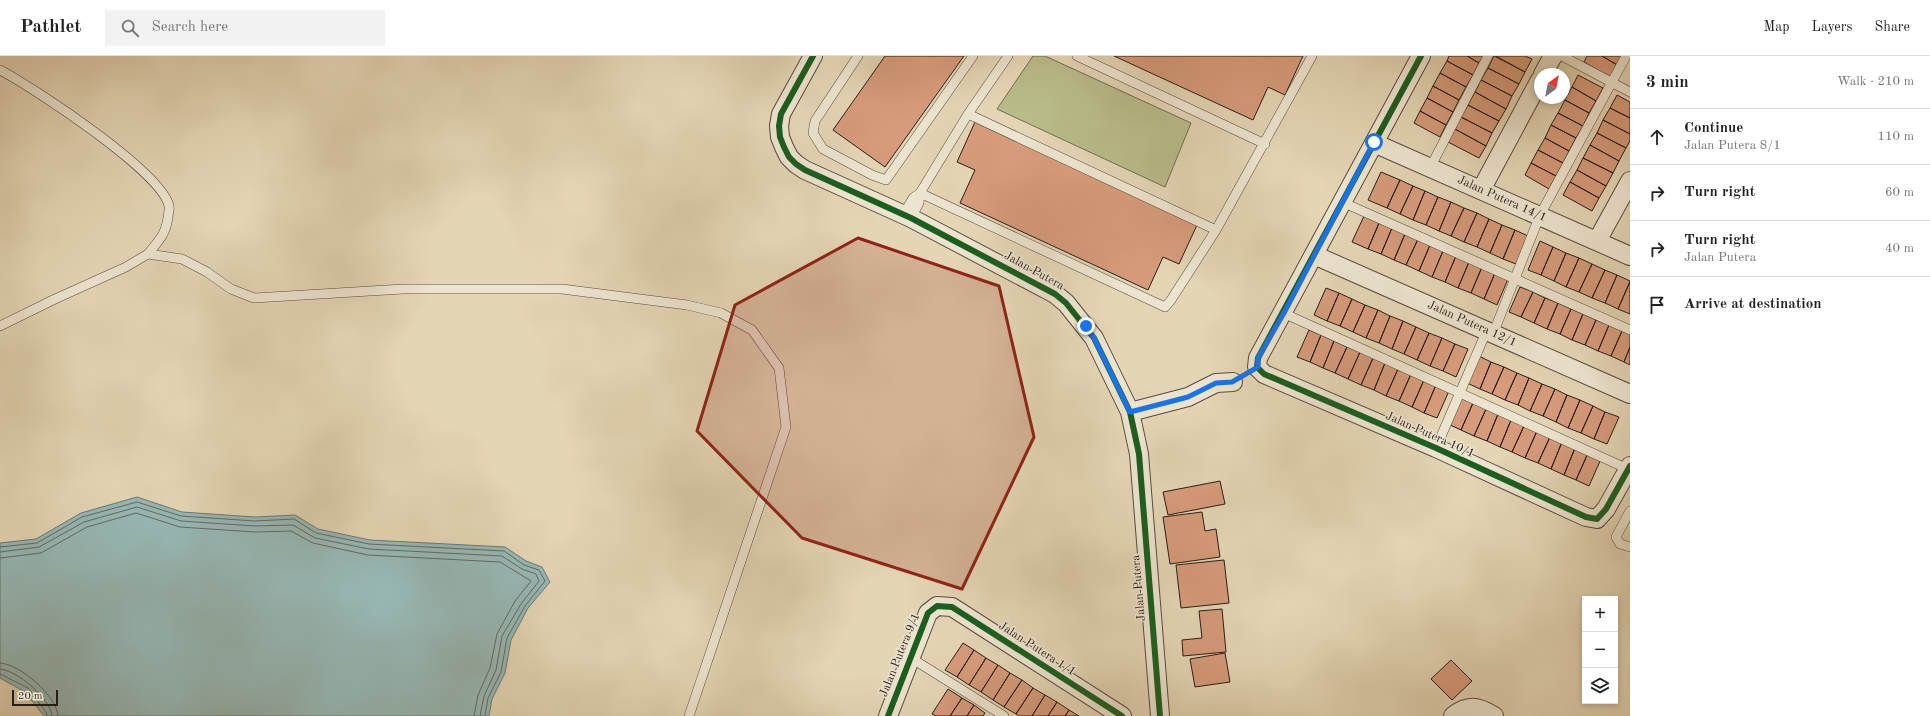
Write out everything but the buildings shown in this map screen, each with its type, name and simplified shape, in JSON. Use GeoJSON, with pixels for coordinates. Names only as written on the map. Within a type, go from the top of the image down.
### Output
{"type":"FeatureCollection","features":[{"type":"Feature","properties":{"kind":"street","name":"Jalan Putera"},"geometry":{"type":"LineString","coordinates":[[813,56],[781,114],[779,126],[780,138],[789,157],[805,170],[907,216],[978,253],[1066,303],[1094,338],[1130,412],[1139,454],[1160,716]]}},
{"type":"Feature","properties":{"kind":"street"},"geometry":{"type":"LineString","coordinates":[[1130,412],[1188,397],[1216,383],[1232,382],[1258,367],[1258,358],[1284,313],[1421,56]]}},
{"type":"Feature","properties":{"kind":"street"},"geometry":{"type":"LineString","coordinates":[[1546,68],[1553,56]]}},
{"type":"Feature","properties":{"kind":"street"},"geometry":{"type":"LineString","coordinates":[[1481,190],[1534,91]]}},
{"type":"Feature","properties":{"kind":"street","name":"Jalan Putera 14/1"},"geometry":{"type":"LineString","coordinates":[[1374,142],[1630,256]]}},
{"type":"Feature","properties":{"kind":"street"},"geometry":{"type":"LineString","coordinates":[[1597,241],[1630,181]]}},
{"type":"Feature","properties":{"kind":"street","name":"Jalan Putera 12/1"},"geometry":{"type":"LineString","coordinates":[[1314,255],[1630,394]]}},
{"type":"Feature","properties":{"kind":"street","name":"Jalan Putera 10/1"},"geometry":{"type":"LineString","coordinates":[[1258,367],[1264,374],[1436,448],[1586,517],[1597,520],[1606,509],[1629,467]]}},
{"type":"Feature","properties":{"kind":"street","name":"Jalan Putera 9/1"},"geometry":{"type":"LineString","coordinates":[[888,716],[928,613],[937,606]]}},
{"type":"Feature","properties":{"kind":"street","name":"Jalan Putera 1/1"},"geometry":{"type":"LineString","coordinates":[[937,606],[952,607],[1122,716]]}},
{"type":"Feature","properties":{"kind":"street"},"geometry":{"type":"LineString","coordinates":[[1453,716],[1464,709],[1473,707],[1481,708],[1494,716]]}},
{"type":"Feature","properties":{"kind":"lane"},"geometry":{"type":"LineString","coordinates":[[858,56],[815,121],[813,133],[823,149],[872,175],[886,180],[973,56]]}},
{"type":"Feature","properties":{"kind":"lane"},"geometry":{"type":"LineString","coordinates":[[907,216],[920,203],[920,193],[968,114],[1008,56]]}},
{"type":"Feature","properties":{"kind":"lane"},"geometry":{"type":"LineString","coordinates":[[1078,56],[1264,144]]}},
{"type":"Feature","properties":{"kind":"lane"},"geometry":{"type":"LineString","coordinates":[[920,193],[1165,307],[1216,230],[1312,56]]}},
{"type":"Feature","properties":{"kind":"lane"},"geometry":{"type":"LineString","coordinates":[[1430,168],[1488,56]]}},
{"type":"Feature","properties":{"kind":"lane"},"geometry":{"type":"LineString","coordinates":[[1562,56],[1630,92]]}},
{"type":"Feature","properties":{"kind":"lane"},"geometry":{"type":"LineString","coordinates":[[1436,448],[1515,278],[1540,215],[1626,56]]}},
{"type":"Feature","properties":{"kind":"lane"},"geometry":{"type":"LineString","coordinates":[[0,70],[63,108],[120,152],[159,186],[170,206],[166,232],[148,254],[126,267],[0,326]]}},
{"type":"Feature","properties":{"kind":"lane"},"geometry":{"type":"LineString","coordinates":[[968,114],[1216,230]]}},
{"type":"Feature","properties":{"kind":"lane"},"geometry":{"type":"LineString","coordinates":[[1342,202],[1630,330]]}},
{"type":"Feature","properties":{"kind":"lane"},"geometry":{"type":"LineString","coordinates":[[148,254],[182,259],[207,272],[231,289],[254,298],[403,289],[562,289],[687,305],[721,313],[752,330],[779,368],[786,427],[690,716]]}},
{"type":"Feature","properties":{"kind":"lane"},"geometry":{"type":"LineString","coordinates":[[1284,313],[1460,394],[1629,467]]}},
{"type":"Feature","properties":{"kind":"lane"},"geometry":{"type":"LineString","coordinates":[[1630,511],[1616,537],[1620,544],[1630,548]]}},
{"type":"Feature","properties":{"kind":"lane"},"geometry":{"type":"LineString","coordinates":[[911,658],[1004,716]]}},
{"type":"Feature","properties":{"kind":"highlighted area"},"geometry":{"type":"Polygon","coordinates":[[[858,238],[999,286],[1034,437],[962,589],[802,538],[697,431],[735,305],[858,238]]]}},
{"type":"Feature","properties":{"kind":"green space"},"geometry":{"type":"Polygon","coordinates":[[[1033,56],[1045,56],[1191,123],[1165,187],[997,109],[1033,56]]]}},
{"type":"Feature","properties":{"kind":"water"},"geometry":{"type":"Polygon","coordinates":[[[137,497],[182,512],[255,517],[295,515],[318,529],[370,540],[505,547],[526,561],[542,567],[550,582],[528,608],[511,640],[505,673],[492,699],[489,716],[44,716],[25,692],[0,678],[0,543],[36,539],[81,513],[137,497]]]}},
{"type":"Feature","properties":{"kind":"cycle path"},"geometry":{"type":"LineString","coordinates":[[813,56],[781,114],[779,126],[780,137],[789,157],[805,170],[911,218],[1055,294],[1066,303],[1094,338],[1130,412],[1139,454],[1160,716]]}},
{"type":"Feature","properties":{"kind":"cycle path"},"geometry":{"type":"LineString","coordinates":[[1421,56],[1258,358],[1257,367],[1264,374],[1436,448],[1586,517],[1597,519],[1606,509],[1630,466]]}},
{"type":"Feature","properties":{"kind":"cycle path"},"geometry":{"type":"LineString","coordinates":[[888,716],[928,613],[937,606],[952,607],[1122,716]]}},
{"type":"Feature","properties":{"kind":"route"},"geometry":{"type":"LineString","coordinates":[[1086,326],[1094,338],[1130,412],[1188,397],[1216,383],[1232,382],[1258,367],[1258,358],[1284,313],[1374,142]]}}]}
